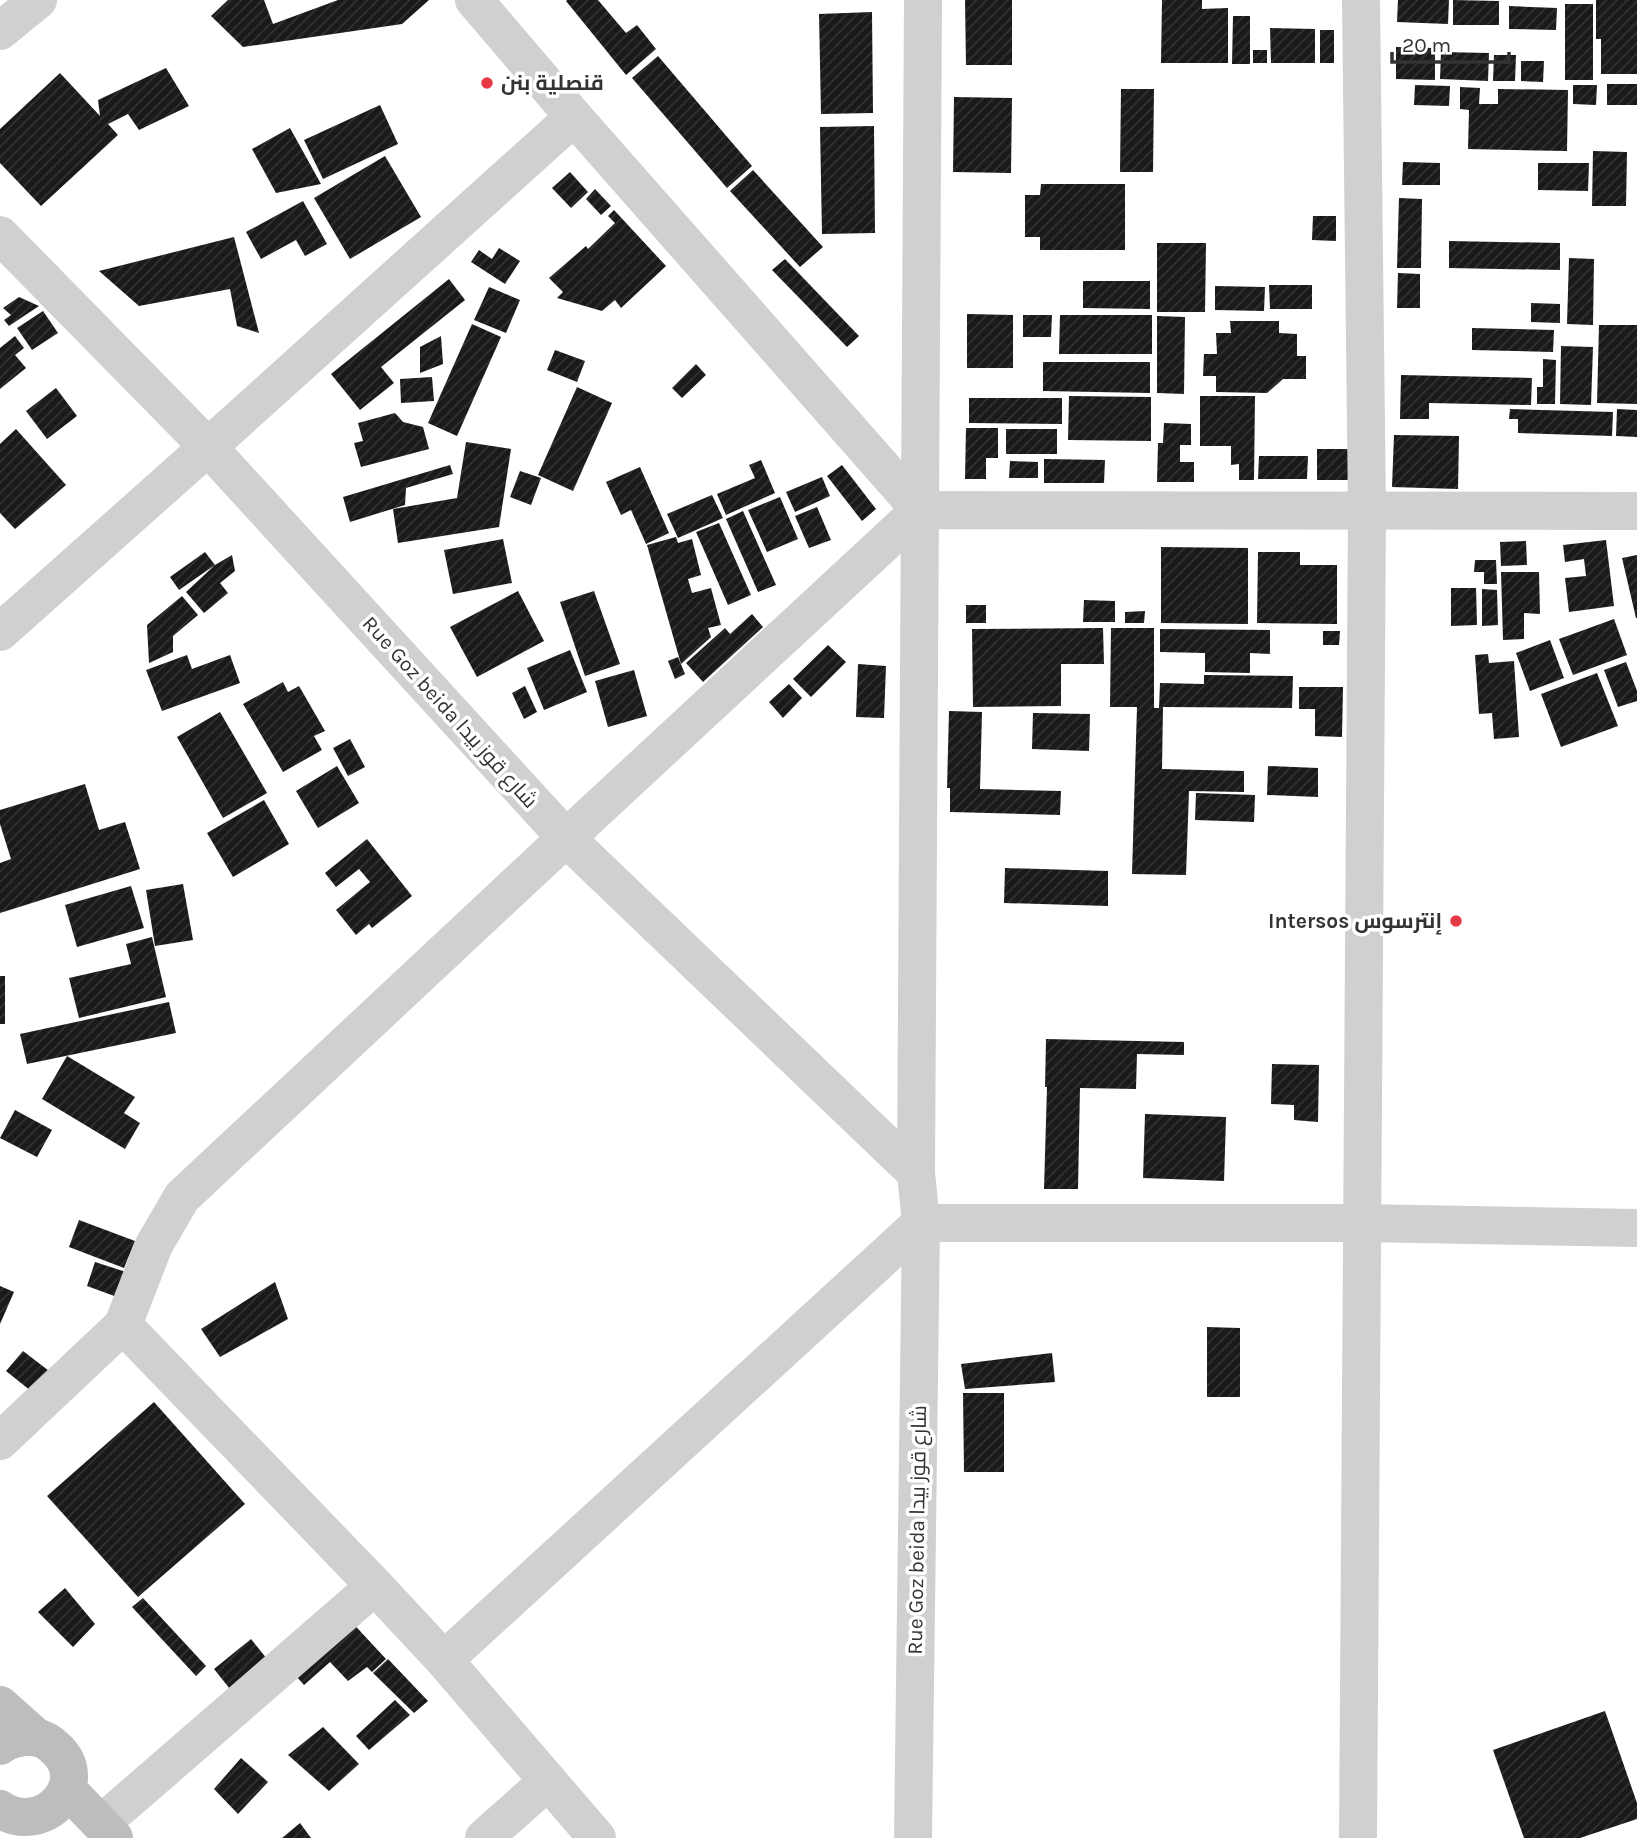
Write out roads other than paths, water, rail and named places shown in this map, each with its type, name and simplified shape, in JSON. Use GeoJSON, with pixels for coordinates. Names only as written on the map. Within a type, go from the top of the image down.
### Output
{"type":"FeatureCollection","features":[{"type":"Feature","properties":{"kind":"main road"},"geometry":{"type":"LineString","coordinates":[[0,1706],[36,1737],[58,1749],[66,1761],[69,1775],[67,1790],[56,1807],[44,1816],[26,1822]]}},
{"type":"Feature","properties":{"kind":"main road"},"geometry":{"type":"LineString","coordinates":[[0,1746],[16,1737],[36,1737]]}},
{"type":"Feature","properties":{"kind":"main road"},"geometry":{"type":"LineString","coordinates":[[67,1790],[108,1831]]}},
{"type":"Feature","properties":{"kind":"street"},"geometry":{"type":"LineString","coordinates":[[0,31],[38,0]]}},
{"type":"Feature","properties":{"kind":"street"},"geometry":{"type":"LineString","coordinates":[[474,0],[920,510]]}},
{"type":"Feature","properties":{"kind":"street","name":"Rue Goz beida شارع قوز بيدا"},"geometry":{"type":"LineString","coordinates":[[913,1838],[921,1223],[916,1173],[923,0]]}},
{"type":"Feature","properties":{"kind":"street"},"geometry":{"type":"LineString","coordinates":[[1358,1838],[1367,511],[1362,0]]}},
{"type":"Feature","properties":{"kind":"street"},"geometry":{"type":"LineString","coordinates":[[0,632],[574,117]]}},
{"type":"Feature","properties":{"kind":"street","name":"Rue Goz beida شارع قوز بيدا"},"geometry":{"type":"LineString","coordinates":[[0,236],[208,447],[566,838],[916,1173]]}},
{"type":"Feature","properties":{"kind":"street"},"geometry":{"type":"LineString","coordinates":[[0,1441],[123,1325],[154,1245],[182,1197],[920,510],[1637,511]]}},
{"type":"Feature","properties":{"kind":"street"},"geometry":{"type":"LineString","coordinates":[[444,1660],[921,1223],[1362,1223],[1637,1228]]}},
{"type":"Feature","properties":{"kind":"street"},"geometry":{"type":"LineString","coordinates":[[123,1325],[444,1660],[597,1838]]}},
{"type":"Feature","properties":{"kind":"street"},"geometry":{"type":"LineString","coordinates":[[108,1831],[375,1586]]}},
{"type":"Feature","properties":{"kind":"street"},"geometry":{"type":"LineString","coordinates":[[484,1838],[548,1781]]}},
{"type":"Feature","properties":{"kind":"place","name":"قنصلية بنن"},"geometry":{"type":"Point","coordinates":[487,83]}},
{"type":"Feature","properties":{"kind":"place","name":"Intersos إنترسوس"},"geometry":{"type":"Point","coordinates":[1456,921]}}]}
